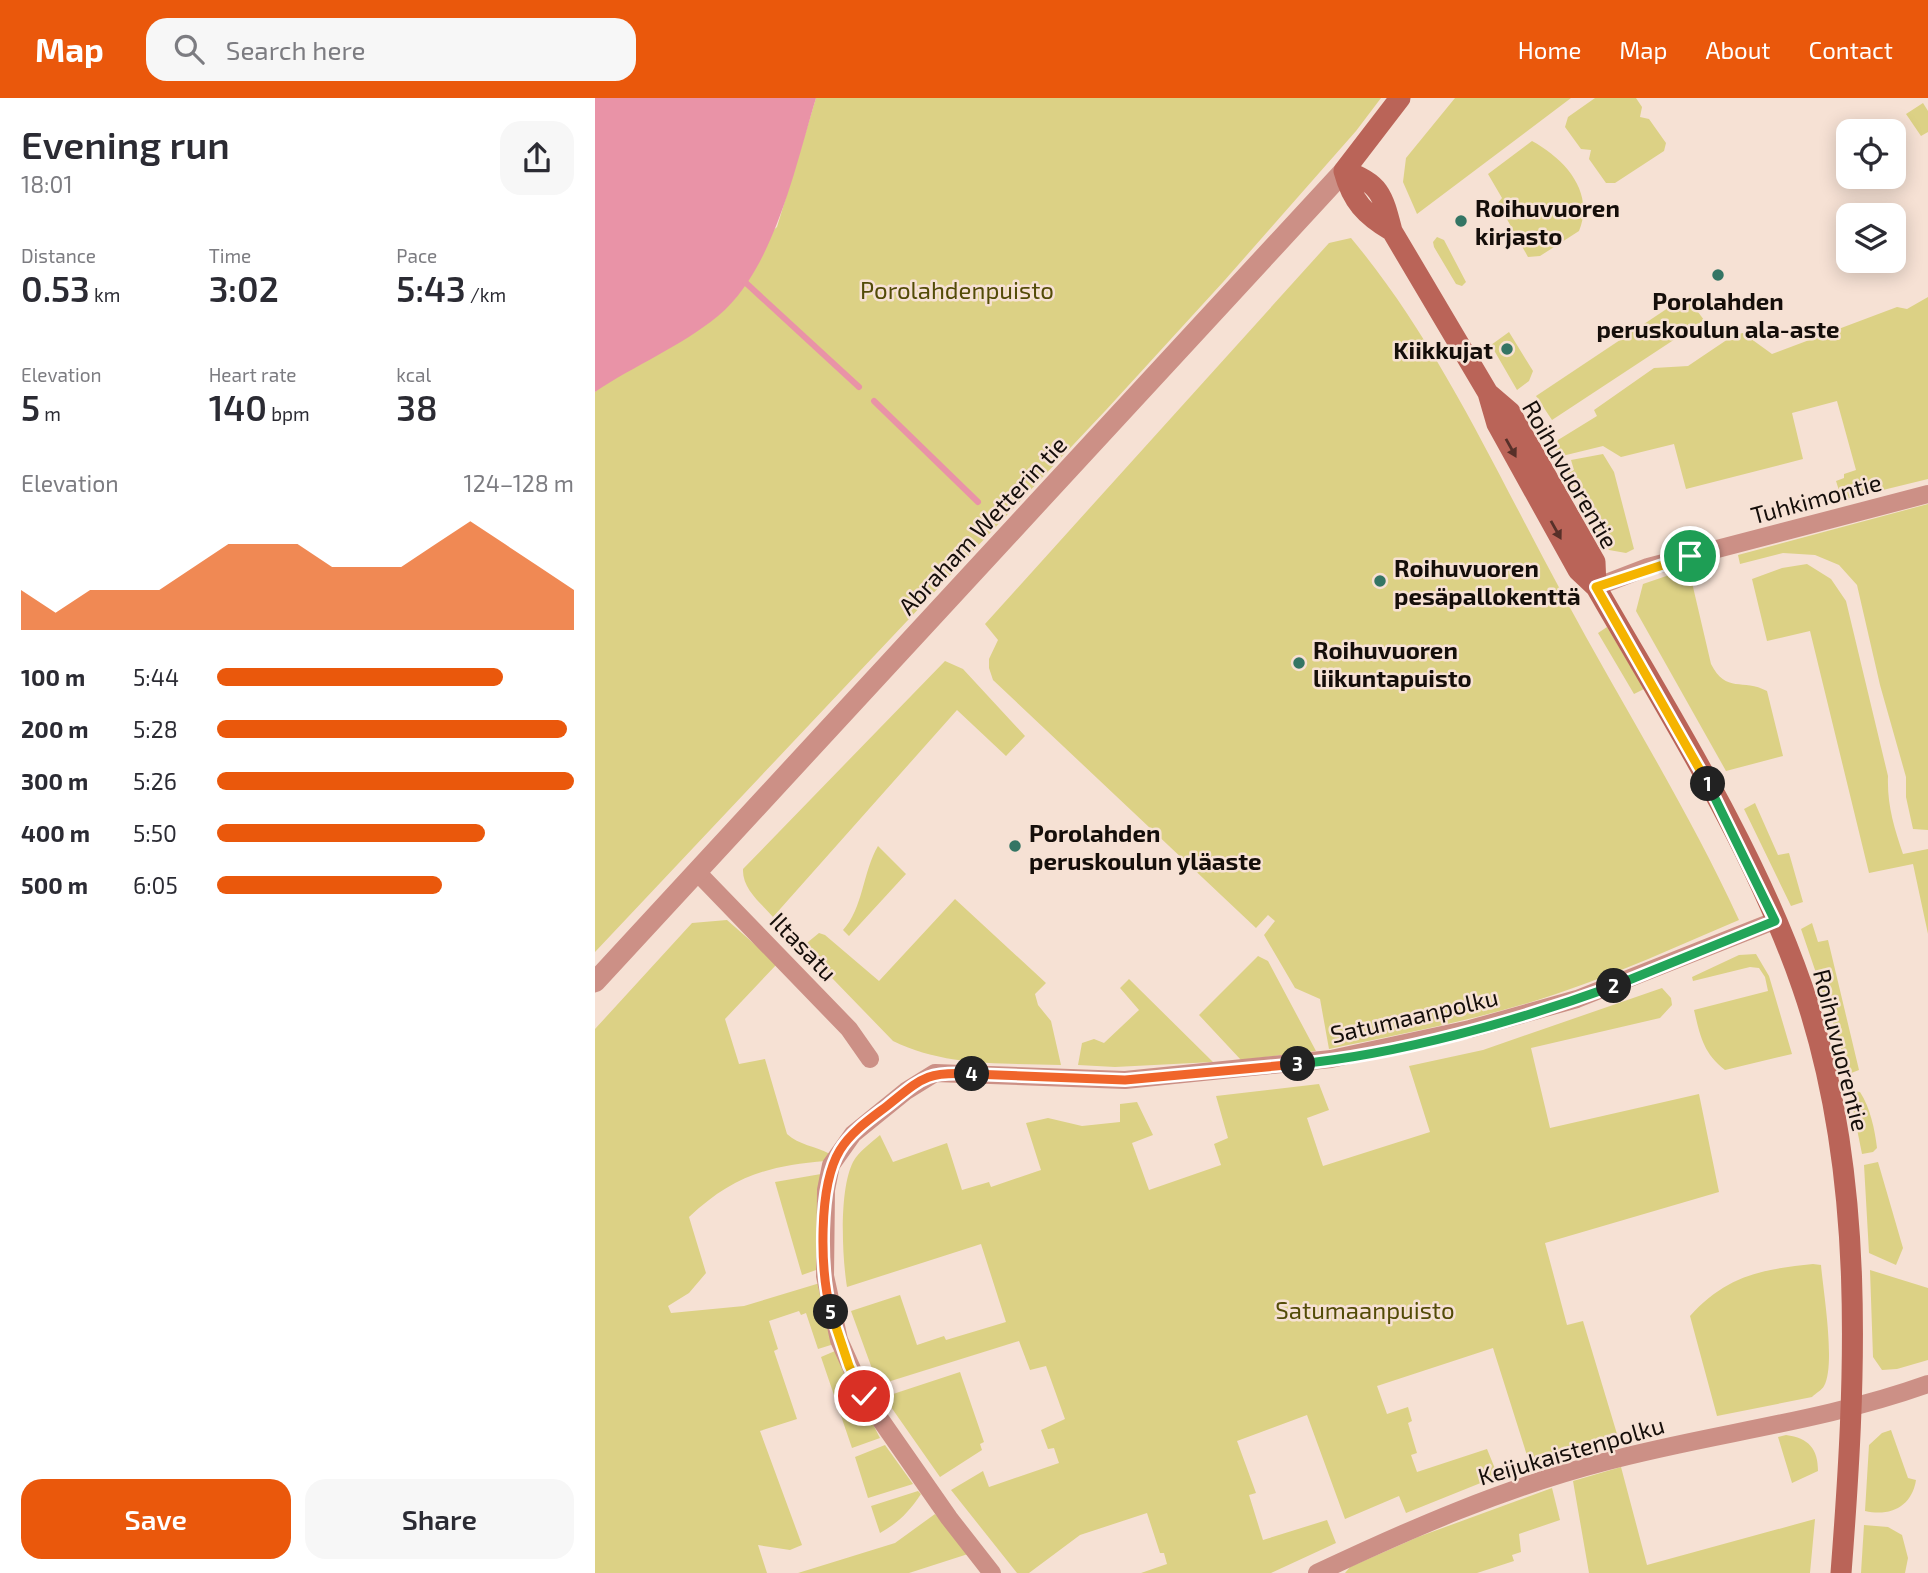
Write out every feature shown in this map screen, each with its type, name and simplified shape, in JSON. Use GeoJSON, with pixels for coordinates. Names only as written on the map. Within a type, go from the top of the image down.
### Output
{"type":"FeatureCollection","features":[{"type":"Feature","properties":{"kind":"main road","name":"Abraham Wetterin tie"},"geometry":{"type":"LineString","coordinates":[[1344,171],[1400,98]]}},
{"type":"Feature","properties":{"kind":"main road","name":"Roihuvuorentie"},"geometry":{"type":"LineString","coordinates":[[1344,171],[1350,195],[1368,217],[1392,231],[1488,393],[1510,412],[1595,562],[1596,587],[1729,821],[1803,987],[1822,1058],[1840,1148],[1851,1269],[1851,1410],[1841,1573]]}},
{"type":"Feature","properties":{"kind":"street","name":"Abraham Wetterin tie"},"geometry":{"type":"LineString","coordinates":[[595,982],[1344,171]]}},
{"type":"Feature","properties":{"kind":"street","name":"Tuhkimontie"},"geometry":{"type":"LineString","coordinates":[[1596,587],[1648,567],[1928,494]]}},
{"type":"Feature","properties":{"kind":"street","name":"Iltasatu"},"geometry":{"type":"LineString","coordinates":[[697,872],[849,1029],[870,1059]]}},
{"type":"Feature","properties":{"kind":"street","name":"Satumaanpolku"},"geometry":{"type":"LineString","coordinates":[[992,1573],[949,1518],[864,1396],[839,1340],[827,1286],[825,1212],[831,1165],[853,1134],[923,1079],[941,1072],[1125,1080],[1331,1059],[1445,1035],[1577,999],[1775,921]]}},
{"type":"Feature","properties":{"kind":"street"},"geometry":{"type":"LineString","coordinates":[[1851,1410],[1928,1384]]}},
{"type":"Feature","properties":{"kind":"street","name":"Keijukaistenpolku"},"geometry":{"type":"LineString","coordinates":[[1317,1573],[1425,1523],[1556,1476],[1662,1447],[1851,1410]]}},
{"type":"Feature","properties":{"kind":"green space","name":"Porolahdenpuisto"},"geometry":{"type":"Polygon","coordinates":[[[816,98],[1381,98],[1356,131],[1224,281],[1106,410],[595,952],[595,392],[777,227],[816,98]]]}},
{"type":"Feature","properties":{"kind":"green space"},"geometry":{"type":"Polygon","coordinates":[[[1455,98],[1571,98],[1417,214],[1403,182],[1406,158],[1455,98]]]}},
{"type":"Feature","properties":{"kind":"green space"},"geometry":{"type":"Polygon","coordinates":[[[1595,98],[1636,98],[1642,107],[1640,117],[1649,119],[1666,143],[1664,151],[1615,183],[1606,183],[1589,159],[1591,150],[1581,149],[1565,127],[1568,117],[1595,98]]]}},
{"type":"Feature","properties":{"kind":"green space"},"geometry":{"type":"Polygon","coordinates":[[[1923,103],[1928,111],[1928,132],[1921,136],[1906,114],[1923,103]]]}},
{"type":"Feature","properties":{"kind":"green space"},"geometry":{"type":"Polygon","coordinates":[[[1532,141],[1556,157],[1574,178],[1583,203],[1583,217],[1579,231],[1540,256],[1528,257],[1498,203],[1502,198],[1488,174],[1532,141]]]}},
{"type":"Feature","properties":{"kind":"green space"},"geometry":{"type":"Polygon","coordinates":[[[1437,237],[1444,240],[1466,282],[1462,286],[1456,284],[1434,247],[1433,242],[1437,237]]]}},
{"type":"Feature","properties":{"kind":"green space","name":"Roihuvuoren liikuntapuisto"},"geometry":{"type":"Polygon","coordinates":[[[1351,238],[1412,321],[1465,410],[1562,593],[1676,796],[1739,920],[1603,977],[1528,1003],[1444,1025],[1329,1049],[1320,999],[1295,988],[1264,935],[1275,921],[1268,915],[1256,928],[993,680],[989,659],[998,640],[985,624],[1329,243],[1351,238]]]}},
{"type":"Feature","properties":{"kind":"green space"},"geometry":{"type":"Polygon","coordinates":[[[1686,296],[1704,320],[1552,420],[1536,396],[1686,296]]]}},
{"type":"Feature","properties":{"kind":"green space"},"geometry":{"type":"Polygon","coordinates":[[[1928,297],[1928,479],[1842,500],[1836,481],[1844,478],[1844,474],[1856,470],[1837,401],[1792,413],[1803,459],[1686,489],[1674,444],[1621,457],[1603,446],[1558,457],[1555,448],[1558,440],[1597,416],[1594,410],[1654,368],[1688,366],[1734,335],[1743,333],[1772,354],[1897,307],[1907,309],[1928,297]]]}},
{"type":"Feature","properties":{"kind":"green space"},"geometry":{"type":"Polygon","coordinates":[[[1509,332],[1533,371],[1529,381],[1517,390],[1491,345],[1509,332]]]}},
{"type":"Feature","properties":{"kind":"green space"},"geometry":{"type":"Polygon","coordinates":[[[1603,454],[1614,472],[1634,549],[1626,553],[1609,550],[1567,473],[1574,470],[1571,460],[1603,454]]]}},
{"type":"Feature","properties":{"kind":"green space"},"geometry":{"type":"Polygon","coordinates":[[[1928,504],[1928,830],[1913,829],[1906,797],[1906,777],[1880,685],[1857,585],[1839,565],[1815,555],[1783,553],[1740,564],[1738,555],[1928,504]]]}},
{"type":"Feature","properties":{"kind":"green space"},"geometry":{"type":"Polygon","coordinates":[[[1807,564],[1831,579],[1846,601],[1888,776],[1892,816],[1903,854],[1928,849],[1928,934],[1913,864],[1869,873],[1810,631],[1767,641],[1752,579],[1782,568],[1807,564]]]}},
{"type":"Feature","properties":{"kind":"green space"},"geometry":{"type":"Polygon","coordinates":[[[1684,570],[1690,574],[1711,664],[1723,679],[1729,682],[1767,691],[1783,756],[1726,771],[1636,611],[1643,584],[1684,570]]]}},
{"type":"Feature","properties":{"kind":"green space"},"geometry":{"type":"Polygon","coordinates":[[[1607,627],[1644,689],[1634,694],[1598,633],[1607,627]]]}},
{"type":"Feature","properties":{"kind":"green space"},"geometry":{"type":"Polygon","coordinates":[[[945,661],[963,669],[1025,736],[1006,756],[957,710],[773,917],[749,889],[743,869],[945,661]]]}},
{"type":"Feature","properties":{"kind":"green space"},"geometry":{"type":"Polygon","coordinates":[[[1755,803],[1778,855],[1789,853],[1803,902],[1791,906],[1744,809],[1755,803]]]}},
{"type":"Feature","properties":{"kind":"green space"},"geometry":{"type":"Polygon","coordinates":[[[878,846],[906,874],[849,936],[843,930],[855,912],[878,846]]]}},
{"type":"Feature","properties":{"kind":"green space"},"geometry":{"type":"Polygon","coordinates":[[[955,899],[1046,983],[1035,994],[1038,1005],[1051,1021],[1061,1065],[954,1059],[893,1041],[802,947],[819,933],[825,935],[879,981],[955,899]]]}},
{"type":"Feature","properties":{"kind":"green space"},"geometry":{"type":"Polygon","coordinates":[[[727,920],[777,964],[725,1019],[739,1064],[765,1059],[787,1134],[797,1141],[830,1154],[826,1161],[768,1170],[736,1183],[689,1217],[706,1273],[689,1293],[668,1306],[671,1313],[744,1306],[820,1283],[834,1344],[818,1349],[806,1313],[801,1315],[799,1311],[769,1321],[778,1349],[774,1351],[797,1419],[760,1431],[802,1545],[790,1550],[758,1545],[767,1573],[595,1573],[595,1029],[692,923],[727,920]]]}},
{"type":"Feature","properties":{"kind":"green space"},"geometry":{"type":"Polygon","coordinates":[[[1812,923],[1818,942],[1828,940],[1859,1070],[1846,1075],[1840,1043],[1801,929],[1812,923]]]}},
{"type":"Feature","properties":{"kind":"green space"},"geometry":{"type":"Polygon","coordinates":[[[1756,954],[1769,976],[1792,1054],[1725,1070],[1707,1050],[1694,1010],[1768,991],[1765,977],[1759,968],[1750,967],[1693,981],[1692,977],[1739,955],[1756,954]]]}},
{"type":"Feature","properties":{"kind":"green space"},"geometry":{"type":"Polygon","coordinates":[[[1258,956],[1268,961],[1316,1051],[1241,1060],[1199,1015],[1258,956]]]}},
{"type":"Feature","properties":{"kind":"green space"},"geometry":{"type":"Polygon","coordinates":[[[1129,979],[1213,1062],[1115,1067],[1078,1065],[1082,1043],[1094,1039],[1104,1043],[1139,1010],[1120,988],[1129,979]]]}},
{"type":"Feature","properties":{"kind":"green space","name":"Satumaanpuisto"},"geometry":{"type":"Polygon","coordinates":[[[1662,988],[1671,998],[1672,1005],[1660,1018],[1531,1048],[1550,1128],[1699,1094],[1719,1192],[1545,1243],[1567,1325],[1583,1321],[1617,1434],[1530,1465],[1493,1348],[1377,1386],[1387,1414],[1408,1407],[1412,1421],[1408,1423],[1417,1453],[1411,1455],[1417,1472],[1487,1449],[1498,1476],[1406,1513],[1399,1496],[1345,1519],[1307,1415],[1237,1441],[1256,1493],[1249,1495],[1263,1540],[1327,1520],[1336,1543],[1271,1573],[1141,1573],[1167,1564],[1164,1553],[1160,1553],[1147,1513],[1080,1535],[1029,1573],[1017,1573],[951,1490],[983,1471],[989,1487],[1059,1463],[1054,1448],[1048,1449],[1041,1430],[1065,1419],[1046,1366],[1030,1370],[1019,1341],[878,1385],[851,1311],[900,1295],[917,1345],[944,1336],[946,1340],[1006,1322],[981,1244],[847,1287],[843,1223],[845,1189],[858,1154],[880,1135],[893,1162],[947,1143],[962,1190],[989,1182],[991,1187],[1041,1170],[1026,1123],[1048,1118],[1082,1126],[1120,1122],[1120,1104],[1137,1102],[1153,1135],[1132,1143],[1149,1190],[1221,1165],[1214,1144],[1228,1138],[1216,1096],[1319,1084],[1329,1110],[1307,1118],[1323,1166],[1430,1132],[1409,1066],[1483,1050],[1662,988]]]}},
{"type":"Feature","properties":{"kind":"green space"},"geometry":{"type":"Polygon","coordinates":[[[1854,1091],[1860,1092],[1869,1112],[1877,1148],[1873,1152],[1862,1154],[1850,1094],[1854,1091]]]}},
{"type":"Feature","properties":{"kind":"green space"},"geometry":{"type":"Polygon","coordinates":[[[1878,1162],[1903,1248],[1896,1265],[1869,1253],[1864,1165],[1878,1162]]]}},
{"type":"Feature","properties":{"kind":"green space"},"geometry":{"type":"Polygon","coordinates":[[[821,1174],[816,1242],[819,1269],[802,1275],[775,1182],[821,1174]]]}},
{"type":"Feature","properties":{"kind":"green space"},"geometry":{"type":"Polygon","coordinates":[[[1821,1265],[1828,1327],[1829,1362],[1824,1386],[1812,1397],[1717,1416],[1690,1316],[1704,1302],[1731,1283],[1761,1272],[1821,1265]]]}},
{"type":"Feature","properties":{"kind":"green space"},"geometry":{"type":"Polygon","coordinates":[[[1870,1270],[1928,1288],[1928,1360],[1897,1369],[1882,1370],[1873,1357],[1870,1270]]]}},
{"type":"Feature","properties":{"kind":"green space"},"geometry":{"type":"Polygon","coordinates":[[[835,1351],[855,1391],[835,1398],[821,1357],[835,1351]]]}},
{"type":"Feature","properties":{"kind":"green space"},"geometry":{"type":"Polygon","coordinates":[[[960,1372],[984,1442],[980,1444],[982,1450],[940,1477],[884,1397],[960,1372]]]}},
{"type":"Feature","properties":{"kind":"green space"},"geometry":{"type":"Polygon","coordinates":[[[860,1399],[880,1438],[852,1448],[838,1407],[860,1399]]]}},
{"type":"Feature","properties":{"kind":"green space"},"geometry":{"type":"Polygon","coordinates":[[[1891,1430],[1908,1478],[1916,1480],[1914,1489],[1899,1508],[1883,1512],[1865,1511],[1869,1445],[1882,1433],[1891,1430]]]}},
{"type":"Feature","properties":{"kind":"green space"},"geometry":{"type":"Polygon","coordinates":[[[1786,1435],[1801,1439],[1811,1446],[1818,1463],[1818,1471],[1792,1483],[1778,1437],[1786,1435]]]}},
{"type":"Feature","properties":{"kind":"green space"},"geometry":{"type":"Polygon","coordinates":[[[885,1445],[913,1484],[868,1498],[855,1457],[885,1445]]]}},
{"type":"Feature","properties":{"kind":"green space"},"geometry":{"type":"Polygon","coordinates":[[[1621,1467],[1647,1565],[1815,1519],[1810,1573],[1589,1573],[1573,1481],[1621,1467]]]}},
{"type":"Feature","properties":{"kind":"green space"},"geometry":{"type":"Polygon","coordinates":[[[1552,1488],[1560,1520],[1519,1534],[1521,1552],[1512,1555],[1514,1561],[1477,1573],[1345,1573],[1350,1567],[1418,1537],[1552,1488]]]}},
{"type":"Feature","properties":{"kind":"green space"},"geometry":{"type":"Polygon","coordinates":[[[918,1491],[921,1494],[907,1512],[880,1533],[871,1506],[918,1491]]]}},
{"type":"Feature","properties":{"kind":"green space"},"geometry":{"type":"Polygon","coordinates":[[[935,1514],[968,1554],[909,1573],[798,1573],[895,1543],[935,1514]]]}},
{"type":"Feature","properties":{"kind":"green space"},"geometry":{"type":"Polygon","coordinates":[[[1864,1525],[1888,1527],[1902,1535],[1908,1558],[1905,1573],[1861,1573],[1864,1525]]]}},
{"type":"Feature","properties":{"kind":"shaded area"},"geometry":{"type":"Polygon","coordinates":[[[595,98],[816,98],[781,214],[754,272],[737,296],[703,327],[595,392],[595,98]]]}},
{"type":"Feature","properties":{"kind":"waterway"},"geometry":{"type":"LineString","coordinates":[[746,283],[859,387]]}},
{"type":"Feature","properties":{"kind":"waterway"},"geometry":{"type":"LineString","coordinates":[[874,401],[978,502]]}},
{"type":"Feature","properties":{"kind":"place","name":"Roihuvuoren kirjasto"},"geometry":{"type":"Point","coordinates":[1461,221]}},
{"type":"Feature","properties":{"kind":"place","name":"Porolahden peruskoulun ala-aste"},"geometry":{"type":"Point","coordinates":[1718,275]}},
{"type":"Feature","properties":{"kind":"place","name":"Kiikkujat"},"geometry":{"type":"Point","coordinates":[1507,349]}},
{"type":"Feature","properties":{"kind":"place","name":"Roihuvuoren pesäpallokenttä"},"geometry":{"type":"Point","coordinates":[1380,581]}},
{"type":"Feature","properties":{"kind":"place","name":"Roihuvuoren liikuntapuisto"},"geometry":{"type":"Point","coordinates":[1299,663]}},
{"type":"Feature","properties":{"kind":"place","name":"Porolahden peruskoulun yläaste"},"geometry":{"type":"Point","coordinates":[1015,846]}},
{"type":"Feature","properties":{"kind":"route"},"geometry":{"type":"LineString","coordinates":[[864,1396],[839,1340],[830,1307],[825,1276],[826,1190],[831,1165],[853,1134],[923,1079],[941,1072],[1125,1080],[1331,1059],[1470,1029],[1577,999],[1627,982],[1775,921],[1729,821],[1596,587],[1648,567],[1690,556]]}}]}
